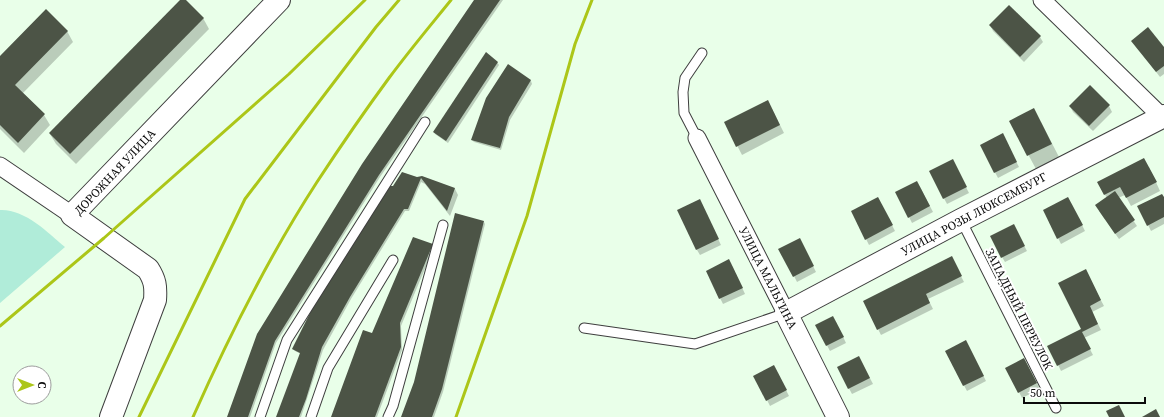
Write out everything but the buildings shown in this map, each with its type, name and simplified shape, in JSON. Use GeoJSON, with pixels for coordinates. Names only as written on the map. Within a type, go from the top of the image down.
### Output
{"type":"FeatureCollection","features":[{"type":"Feature","properties":{"kind":"street","name":"ДОРОЖНАЯ УЛИЦА"},"geometry":{"type":"LineString","coordinates":[[111,417],[155,300],[154,278],[148,269],[72,215],[279,0]]}},
{"type":"Feature","properties":{"kind":"street"},"geometry":{"type":"LineString","coordinates":[[1042,0],[1164,117]]}},
{"type":"Feature","properties":{"kind":"street","name":"УЛИЦА РОЗЫ ЛЮКСЕМБУРГ"},"geometry":{"type":"LineString","coordinates":[[786,313],[961,220],[1164,117]]}},
{"type":"Feature","properties":{"kind":"street","name":"УЛИЦА МАЛЬГИНА"},"geometry":{"type":"LineString","coordinates":[[697,138],[838,417]]}},
{"type":"Feature","properties":{"kind":"street"},"geometry":{"type":"LineString","coordinates":[[0,166],[72,215]]}},
{"type":"Feature","properties":{"kind":"lane"},"geometry":{"type":"LineString","coordinates":[[697,138],[684,113],[683,92],[685,78],[702,53]]}},
{"type":"Feature","properties":{"kind":"lane"},"geometry":{"type":"LineString","coordinates":[[260,417],[287,340],[425,122]]}},
{"type":"Feature","properties":{"kind":"lane","name":"ЗАПАДНЫЙ ПЕРЕУЛОК"},"geometry":{"type":"LineString","coordinates":[[961,220],[1056,408]]}},
{"type":"Feature","properties":{"kind":"lane"},"geometry":{"type":"LineString","coordinates":[[388,417],[393,406],[443,226]]}},
{"type":"Feature","properties":{"kind":"lane"},"geometry":{"type":"LineString","coordinates":[[311,417],[328,368],[393,260]]}},
{"type":"Feature","properties":{"kind":"lane"},"geometry":{"type":"LineString","coordinates":[[584,328],[695,344],[786,313]]}},
{"type":"Feature","properties":{"kind":"shaded area"},"geometry":{"type":"Polygon","coordinates":[[[0,210],[18,213],[27,217],[43,228],[65,247],[0,303],[0,210]]]}},
{"type":"Feature","properties":{"kind":"railway"},"geometry":{"type":"LineString","coordinates":[[0,326],[104,238],[289,74],[365,0]]}},
{"type":"Feature","properties":{"kind":"railway"},"geometry":{"type":"LineString","coordinates":[[139,417],[245,199],[376,27],[399,0]]}},
{"type":"Feature","properties":{"kind":"railway"},"geometry":{"type":"LineString","coordinates":[[193,417],[250,297],[299,210],[361,117],[404,58],[451,0]]}},
{"type":"Feature","properties":{"kind":"railway"},"geometry":{"type":"LineString","coordinates":[[456,417],[527,216],[575,44],[592,0]]}}]}
